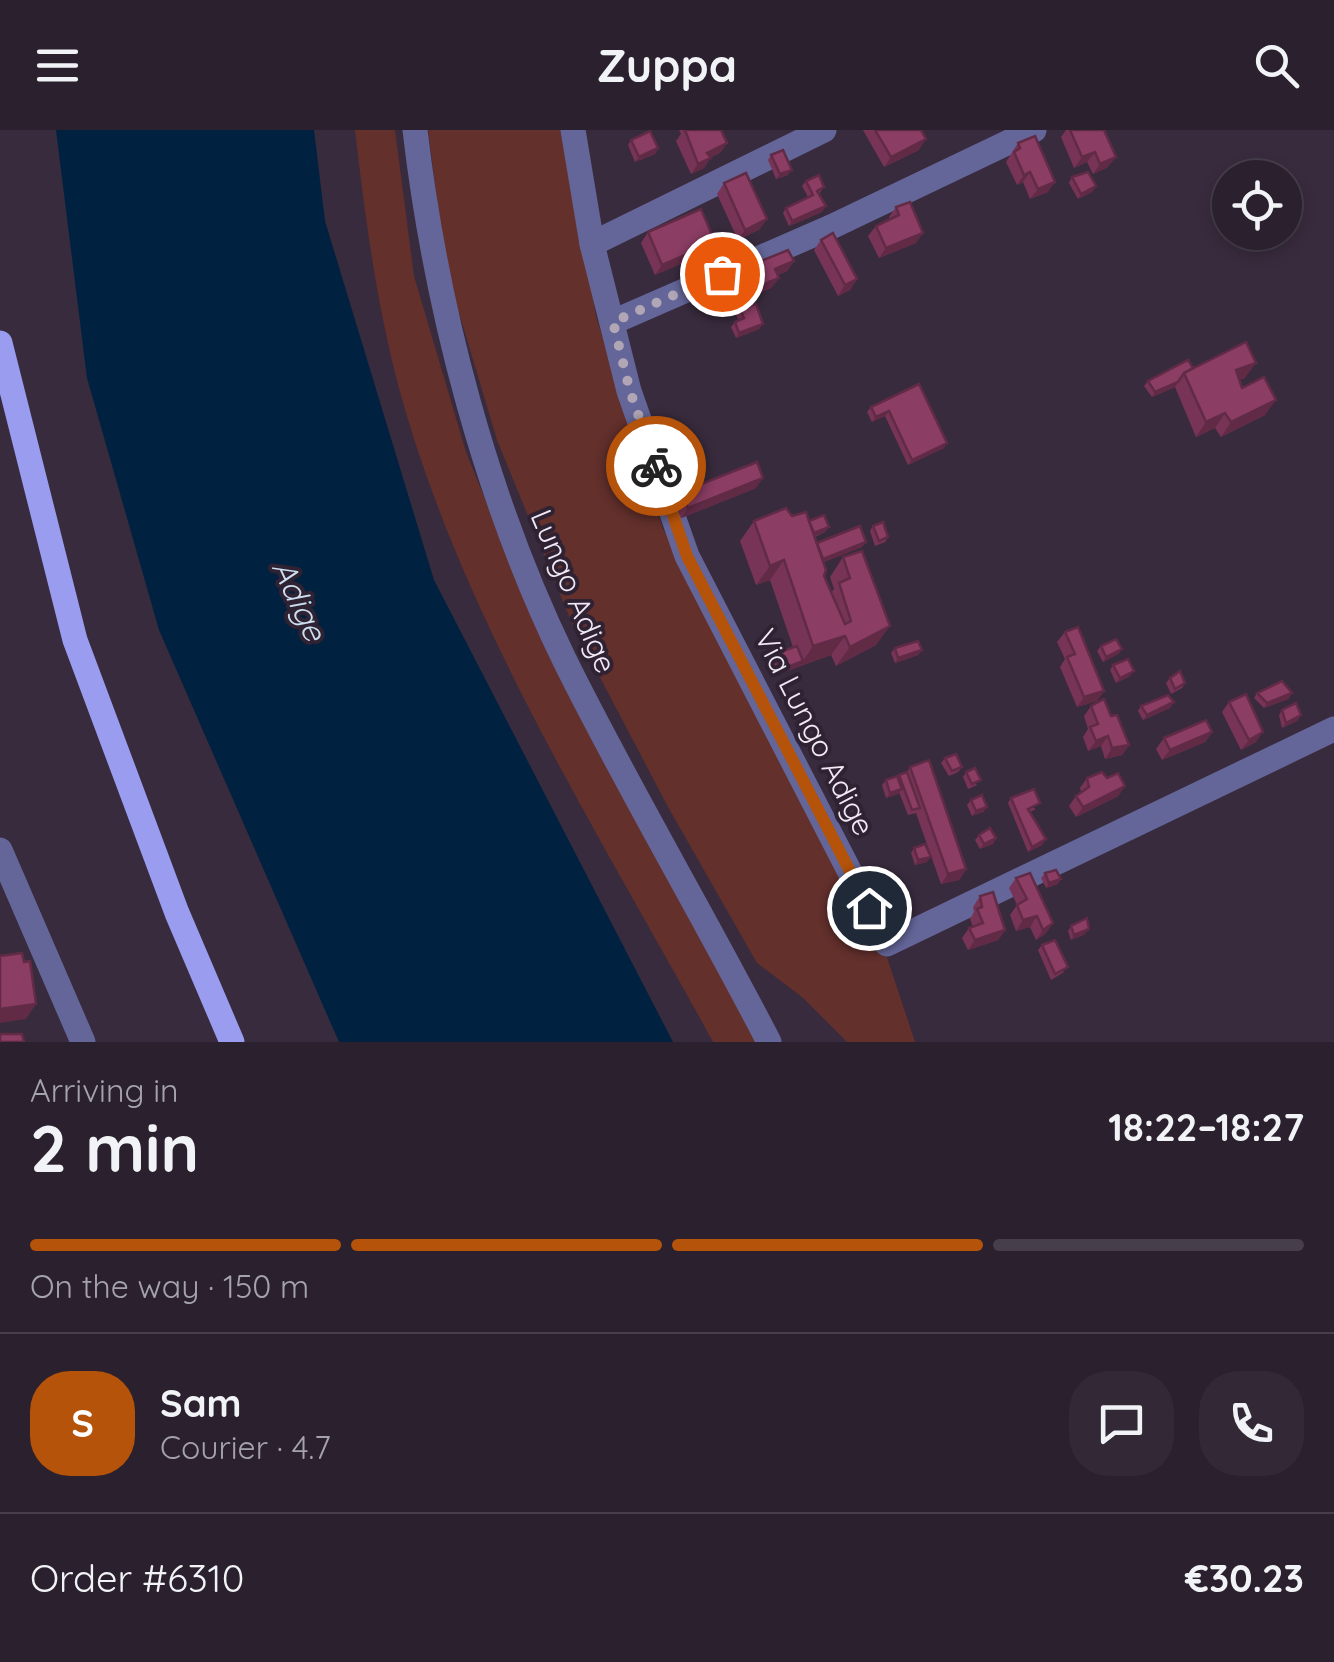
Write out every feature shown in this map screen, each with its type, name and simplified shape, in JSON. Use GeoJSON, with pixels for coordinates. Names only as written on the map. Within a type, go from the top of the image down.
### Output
{"type":"FeatureCollection","features":[{"type":"Feature","properties":{"kind":"main road"},"geometry":{"type":"LineString","coordinates":[[0,343],[75,640],[177,913],[232,1042]]}},
{"type":"Feature","properties":{"kind":"street","name":"Lungo Adige"},"geometry":{"type":"LineString","coordinates":[[415,130],[422,196],[456,359],[504,510],[564,658],[769,1042]]}},
{"type":"Feature","properties":{"kind":"street","name":"Via Lungo Adige"},"geometry":{"type":"LineString","coordinates":[[573,130],[592,244],[630,391],[687,556],[887,944],[1334,729]]}},
{"type":"Feature","properties":{"kind":"street"},"geometry":{"type":"LineString","coordinates":[[592,244],[824,130]]}},
{"type":"Feature","properties":{"kind":"street"},"geometry":{"type":"LineString","coordinates":[[613,322],[831,227],[1034,130]]}},
{"type":"Feature","properties":{"kind":"street"},"geometry":{"type":"LineString","coordinates":[[0,850],[84,1042]]}},
{"type":"Feature","properties":{"kind":"street"},"geometry":{"type":"LineString","coordinates":[[16,962],[47,960]]}},
{"type":"Feature","properties":{"kind":"shaded area"},"geometry":{"type":"Polygon","coordinates":[[[355,130],[395,130],[414,276],[466,452],[511,563],[758,1042],[713,1042],[538,725],[460,562],[427,478],[392,360],[373,262],[355,130]]]}},
{"type":"Feature","properties":{"kind":"shaded area"},"geometry":{"type":"Polygon","coordinates":[[[428,130],[565,130],[596,316],[663,529],[879,933],[915,1042],[847,1042],[802,997],[757,963],[668,807],[573,626],[497,440],[446,269],[428,130]]]}},
{"type":"Feature","properties":{"kind":"water","name":"Adige"},"geometry":{"type":"Polygon","coordinates":[[[56,130],[314,130],[325,221],[434,580],[673,1042],[339,1042],[159,630],[87,378],[56,130]]]}},
{"type":"Feature","properties":{"kind":"building"},"geometry":{"type":"Polygon","coordinates":[[[685,130],[721,130],[727,143],[707,153],[711,158],[698,164],[685,130]]]}},
{"type":"Feature","properties":{"kind":"building"},"geometry":{"type":"Polygon","coordinates":[[[875,130],[921,130],[926,139],[891,157],[875,130]]]}},
{"type":"Feature","properties":{"kind":"building"},"geometry":{"type":"Polygon","coordinates":[[[1070,130],[1104,130],[1116,157],[1100,164],[1095,152],[1082,157],[1070,130]]]}},
{"type":"Feature","properties":{"kind":"building"},"geometry":{"type":"Polygon","coordinates":[[[650,131],[658,148],[639,157],[631,140],[650,131]]]}},
{"type":"Feature","properties":{"kind":"building"},"geometry":{"type":"Polygon","coordinates":[[[1035,136],[1055,182],[1038,189],[1030,172],[1024,175],[1014,152],[1020,148],[1018,143],[1035,136]]]}},
{"type":"Feature","properties":{"kind":"building"},"geometry":{"type":"Polygon","coordinates":[[[783,150],[792,170],[780,174],[771,155],[783,150]]]}},
{"type":"Feature","properties":{"kind":"building"},"geometry":{"type":"Polygon","coordinates":[[[1088,172],[1096,186],[1081,194],[1072,177],[1088,172]]]}},
{"type":"Feature","properties":{"kind":"building"},"geometry":{"type":"Polygon","coordinates":[[[746,173],[767,219],[745,230],[724,183],[746,173]]]}},
{"type":"Feature","properties":{"kind":"building"},"geometry":{"type":"Polygon","coordinates":[[[819,175],[824,187],[817,191],[826,206],[792,221],[786,208],[813,195],[806,181],[819,175]]]}},
{"type":"Feature","properties":{"kind":"building"},"geometry":{"type":"Polygon","coordinates":[[[910,202],[923,233],[886,248],[876,226],[899,215],[896,207],[910,202]]]}},
{"type":"Feature","properties":{"kind":"building"},"geometry":{"type":"Polygon","coordinates":[[[701,209],[715,242],[662,265],[648,232],[701,209]]]}},
{"type":"Feature","properties":{"kind":"building"},"geometry":{"type":"Polygon","coordinates":[[[833,233],[857,279],[845,285],[821,240],[833,233]]]}},
{"type":"Feature","properties":{"kind":"building"},"geometry":{"type":"Polygon","coordinates":[[[788,250],[794,261],[775,269],[779,278],[757,287],[749,266],[788,250]]]}},
{"type":"Feature","properties":{"kind":"building"},"geometry":{"type":"Polygon","coordinates":[[[756,304],[763,324],[739,333],[735,322],[744,318],[740,309],[756,304]]]}},
{"type":"Feature","properties":{"kind":"building"},"geometry":{"type":"Polygon","coordinates":[[[1246,342],[1256,363],[1236,370],[1242,388],[1264,377],[1276,400],[1231,422],[1225,413],[1206,422],[1184,373],[1246,342]]]}},
{"type":"Feature","properties":{"kind":"building"},"geometry":{"type":"Polygon","coordinates":[[[1188,360],[1193,368],[1178,382],[1155,392],[1148,381],[1188,360]]]}},
{"type":"Feature","properties":{"kind":"building"},"geometry":{"type":"Polygon","coordinates":[[[919,384],[947,443],[912,460],[889,411],[876,417],[871,407],[919,384]]]}},
{"type":"Feature","properties":{"kind":"building"},"geometry":{"type":"Polygon","coordinates":[[[757,462],[763,478],[688,508],[681,492],[757,462]]]}},
{"type":"Feature","properties":{"kind":"building"},"geometry":{"type":"Polygon","coordinates":[[[786,508],[792,516],[806,512],[826,570],[824,576],[845,624],[851,621],[839,583],[850,578],[843,557],[862,551],[890,626],[850,647],[845,636],[813,646],[784,560],[770,566],[754,521],[786,508]]]}},
{"type":"Feature","properties":{"kind":"building"},"geometry":{"type":"Polygon","coordinates":[[[824,515],[829,527],[814,533],[809,521],[824,515]]]}},
{"type":"Feature","properties":{"kind":"building"},"geometry":{"type":"Polygon","coordinates":[[[883,522],[888,537],[879,541],[873,526],[883,522]]]}},
{"type":"Feature","properties":{"kind":"building"},"geometry":{"type":"Polygon","coordinates":[[[860,526],[866,542],[823,559],[817,543],[860,526]]]}},
{"type":"Feature","properties":{"kind":"building"},"geometry":{"type":"Polygon","coordinates":[[[1078,627],[1104,691],[1084,697],[1067,657],[1075,654],[1065,632],[1078,627]]]}},
{"type":"Feature","properties":{"kind":"building"},"geometry":{"type":"Polygon","coordinates":[[[1116,639],[1122,649],[1106,657],[1101,646],[1116,639]]]}},
{"type":"Feature","properties":{"kind":"building"},"geometry":{"type":"Polygon","coordinates":[[[918,641],[922,650],[898,658],[895,648],[918,641]]]}},
{"type":"Feature","properties":{"kind":"building"},"geometry":{"type":"Polygon","coordinates":[[[797,646],[803,661],[780,670],[774,654],[797,646]]]}},
{"type":"Feature","properties":{"kind":"building"},"geometry":{"type":"Polygon","coordinates":[[[1128,659],[1134,671],[1120,678],[1113,665],[1128,659]]]}},
{"type":"Feature","properties":{"kind":"building"},"geometry":{"type":"Polygon","coordinates":[[[1180,671],[1185,683],[1175,689],[1170,678],[1180,671]]]}},
{"type":"Feature","properties":{"kind":"building"},"geometry":{"type":"Polygon","coordinates":[[[1282,681],[1292,693],[1267,703],[1257,693],[1282,681]]]}},
{"type":"Feature","properties":{"kind":"building"},"geometry":{"type":"Polygon","coordinates":[[[1246,694],[1263,732],[1249,740],[1229,702],[1246,694]]]}},
{"type":"Feature","properties":{"kind":"building"},"geometry":{"type":"Polygon","coordinates":[[[1168,695],[1174,702],[1147,715],[1141,706],[1168,695]]]}},
{"type":"Feature","properties":{"kind":"building"},"geometry":{"type":"Polygon","coordinates":[[[1104,699],[1111,716],[1117,715],[1129,745],[1112,748],[1108,736],[1096,741],[1090,727],[1098,724],[1091,706],[1104,699]]]}},
{"type":"Feature","properties":{"kind":"building"},"geometry":{"type":"Polygon","coordinates":[[[1296,703],[1301,715],[1286,723],[1282,710],[1296,703]]]}},
{"type":"Feature","properties":{"kind":"building"},"geometry":{"type":"Polygon","coordinates":[[[1206,720],[1212,732],[1170,750],[1164,738],[1206,720]]]}},
{"type":"Feature","properties":{"kind":"building"},"geometry":{"type":"Polygon","coordinates":[[[956,754],[962,767],[952,771],[945,758],[956,754]]]}},
{"type":"Feature","properties":{"kind":"building"},"geometry":{"type":"Polygon","coordinates":[[[929,760],[966,869],[948,874],[910,767],[929,760]]]}},
{"type":"Feature","properties":{"kind":"building"},"geometry":{"type":"Polygon","coordinates":[[[975,768],[981,780],[972,784],[966,772],[975,768]]]}},
{"type":"Feature","properties":{"kind":"building"},"geometry":{"type":"Polygon","coordinates":[[[907,772],[920,808],[912,810],[899,775],[907,772]]]}},
{"type":"Feature","properties":{"kind":"building"},"geometry":{"type":"Polygon","coordinates":[[[1102,772],[1107,778],[1118,773],[1125,786],[1083,807],[1076,796],[1089,787],[1087,778],[1102,772]]]}},
{"type":"Feature","properties":{"kind":"building"},"geometry":{"type":"Polygon","coordinates":[[[897,776],[902,789],[890,793],[886,780],[897,776]]]}},
{"type":"Feature","properties":{"kind":"building"},"geometry":{"type":"Polygon","coordinates":[[[1034,789],[1040,803],[1028,809],[1046,839],[1032,847],[1011,798],[1034,789]]]}},
{"type":"Feature","properties":{"kind":"building"},"geometry":{"type":"Polygon","coordinates":[[[982,795],[987,807],[976,811],[971,800],[982,795]]]}},
{"type":"Feature","properties":{"kind":"building"},"geometry":{"type":"Polygon","coordinates":[[[990,828],[996,838],[984,844],[979,835],[990,828]]]}},
{"type":"Feature","properties":{"kind":"building"},"geometry":{"type":"Polygon","coordinates":[[[925,844],[931,857],[918,860],[914,848],[925,844]]]}},
{"type":"Feature","properties":{"kind":"building"},"geometry":{"type":"Polygon","coordinates":[[[1056,870],[1061,879],[1049,883],[1045,873],[1056,870]]]}},
{"type":"Feature","properties":{"kind":"building"},"geometry":{"type":"Polygon","coordinates":[[[1030,873],[1053,923],[1043,930],[1037,916],[1023,920],[1017,905],[1027,899],[1016,878],[1030,873]]]}},
{"type":"Feature","properties":{"kind":"building"},"geometry":{"type":"Polygon","coordinates":[[[993,892],[1005,930],[975,940],[969,928],[983,923],[977,909],[982,907],[980,896],[993,892]]]}},
{"type":"Feature","properties":{"kind":"building"},"geometry":{"type":"Polygon","coordinates":[[[1087,918],[1089,929],[1074,935],[1071,926],[1087,918]]]}},
{"type":"Feature","properties":{"kind":"building"},"geometry":{"type":"Polygon","coordinates":[[[1055,940],[1068,967],[1055,974],[1042,945],[1055,940]]]}},
{"type":"Feature","properties":{"kind":"building"},"geometry":{"type":"Polygon","coordinates":[[[22,953],[24,962],[30,961],[36,1004],[0,1009],[0,956],[22,953]]]}},
{"type":"Feature","properties":{"kind":"building"},"geometry":{"type":"Polygon","coordinates":[[[0,1034],[22,1034],[24,1042],[0,1042],[0,1034]]]}},
{"type":"Feature","properties":{"kind":"way so far"},"geometry":{"type":"LineString","coordinates":[[656,466],[630,391],[613,322],[722,274]]}},
{"type":"Feature","properties":{"kind":"route"},"geometry":{"type":"LineString","coordinates":[[656,466],[687,556],[869,908]]}}]}
